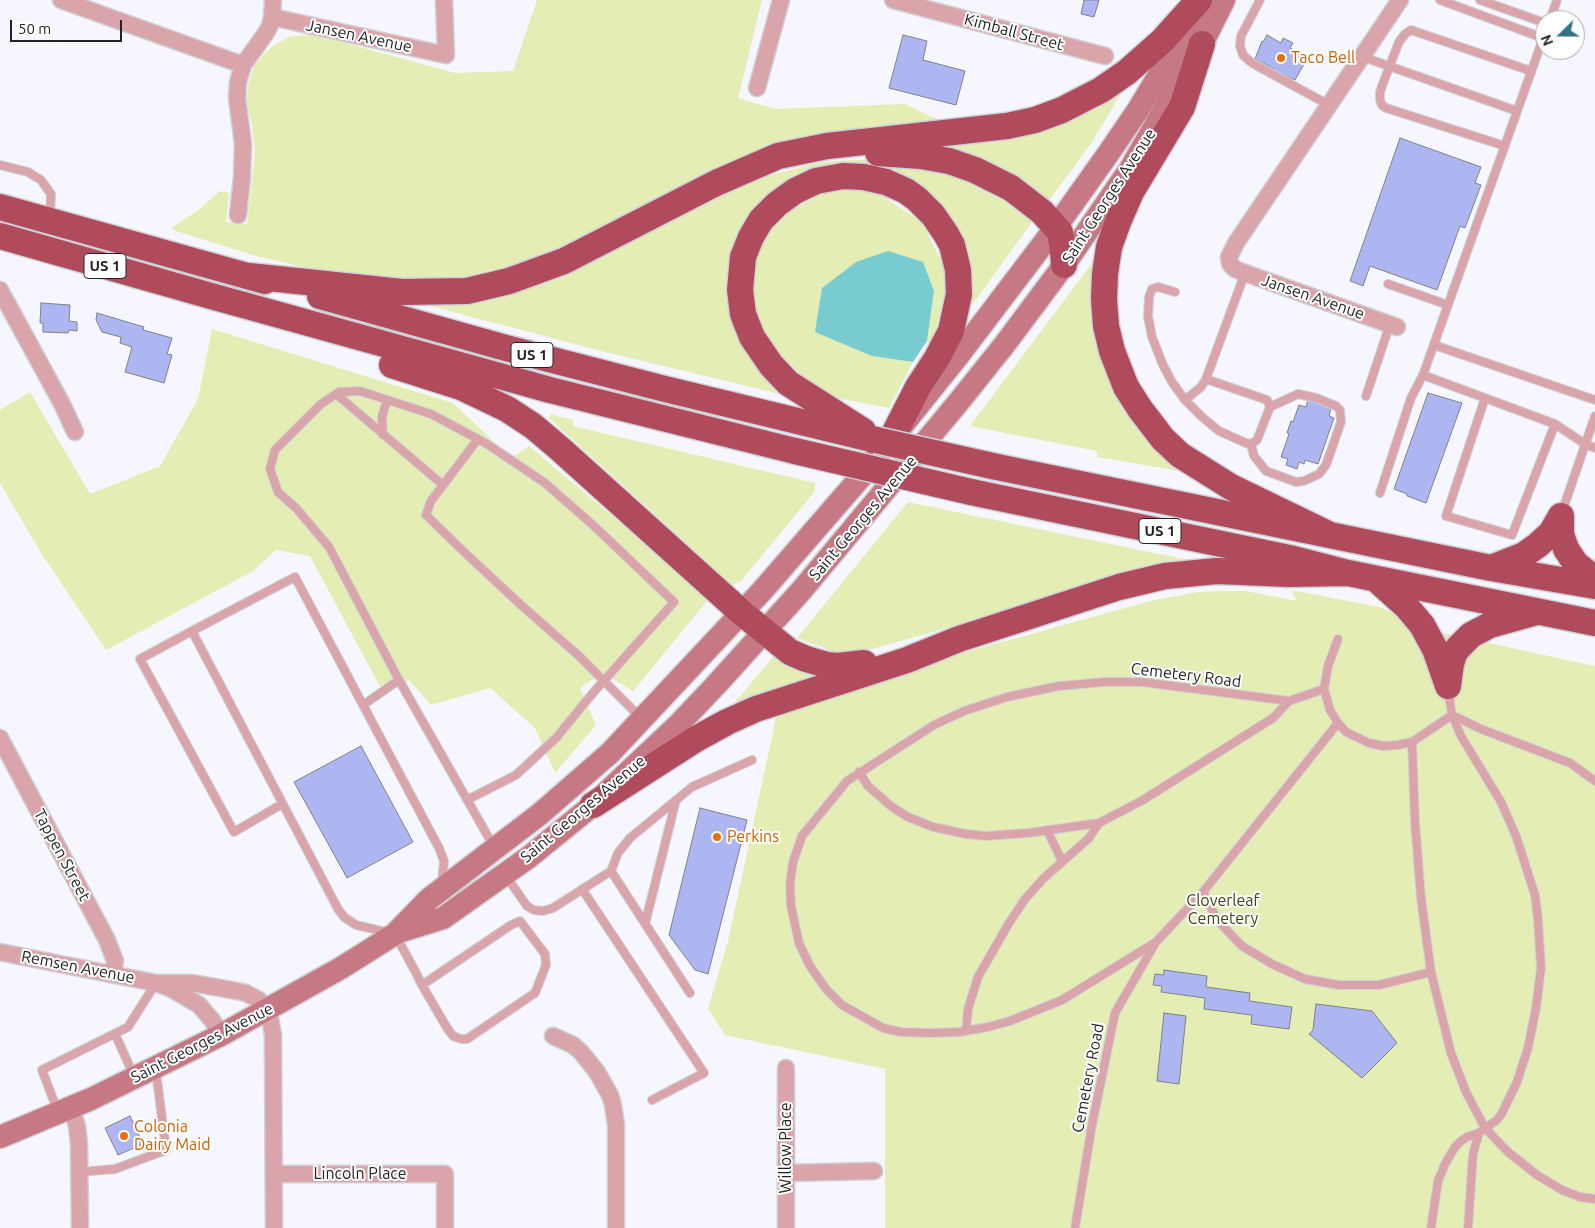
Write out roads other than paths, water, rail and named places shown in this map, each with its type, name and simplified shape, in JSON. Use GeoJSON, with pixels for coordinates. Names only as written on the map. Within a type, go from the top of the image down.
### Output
{"type":"FeatureCollection","features":[{"type":"Feature","properties":{"kind":"highway"},"geometry":{"type":"LineString","coordinates":[[249,276],[402,292],[453,292],[480,288],[516,279],[557,264],[716,184],[778,156],[811,149],[991,128],[1022,123],[1049,115],[1088,97],[1127,72],[1162,42],[1199,0]]}},
{"type":"Feature","properties":{"kind":"highway"},"geometry":{"type":"LineString","coordinates":[[1202,44],[1182,107],[1131,192],[1109,247],[1104,299],[1106,326],[1112,351],[1124,380],[1140,409],[1163,439],[1180,455],[1231,487],[1330,535]]}},
{"type":"Feature","properties":{"kind":"highway"},"geometry":{"type":"LineString","coordinates":[[750,169],[817,157],[888,153],[935,158],[975,170],[1005,184],[1042,212],[1056,227],[1062,240],[1064,265]]}},
{"type":"Feature","properties":{"kind":"highway"},"geometry":{"type":"LineString","coordinates":[[855,176],[886,182],[906,191],[933,215],[952,245],[960,282],[958,307],[951,331],[937,358],[884,438],[819,414],[807,396],[788,383],[764,357],[754,342],[744,314],[740,290],[743,257],[751,237],[761,220],[777,204],[795,191],[816,181],[834,177],[855,176]]}},
{"type":"Feature","properties":{"kind":"highway","name":"US 1"},"geometry":{"type":"LineString","coordinates":[[0,207],[506,348],[665,389],[819,414]]}},
{"type":"Feature","properties":{"kind":"highway","name":"US 1"},"geometry":{"type":"LineString","coordinates":[[0,236],[277,315],[567,394],[795,452],[971,492],[1284,557],[1348,573],[1595,623]]}},
{"type":"Feature","properties":{"kind":"highway"},"geometry":{"type":"LineString","coordinates":[[277,315],[367,358],[461,387],[521,418],[559,448],[742,613],[799,656],[816,662],[838,666],[871,662],[959,639],[1119,587],[1165,576],[1235,570],[1288,574],[1348,573]]}},
{"type":"Feature","properties":{"kind":"highway","name":"US 1"},"geometry":{"type":"LineString","coordinates":[[884,438],[997,467],[1491,568],[1595,586]]}},
{"type":"Feature","properties":{"kind":"highway"},"geometry":{"type":"LineString","coordinates":[[1491,568],[1524,555],[1538,545],[1551,533],[1560,516]]}},
{"type":"Feature","properties":{"kind":"highway"},"geometry":{"type":"LineString","coordinates":[[1560,516],[1561,534],[1566,549],[1576,564],[1595,579]]}},
{"type":"Feature","properties":{"kind":"highway"},"geometry":{"type":"LineString","coordinates":[[1375,578],[1406,606],[1422,625],[1435,649],[1448,686]]}},
{"type":"Feature","properties":{"kind":"highway"},"geometry":{"type":"LineString","coordinates":[[1448,686],[1454,654],[1471,635],[1490,625],[1540,612]]}},
{"type":"Feature","properties":{"kind":"highway"},"geometry":{"type":"LineString","coordinates":[[593,805],[696,738],[741,716],[830,684],[907,660],[959,639]]}},
{"type":"Feature","properties":{"kind":"main road","name":"Saint Georges Avenue"},"geometry":{"type":"LineString","coordinates":[[395,934],[429,899],[574,786],[610,753],[742,613],[854,486],[884,438],[981,326],[1056,227],[1138,110],[1204,0]]}},
{"type":"Feature","properties":{"kind":"main road","name":"Saint Georges Avenue"},"geometry":{"type":"LineString","coordinates":[[0,1137],[65,1110],[220,1036],[341,968],[395,934],[442,918],[551,840],[650,753],[715,686],[807,583],[925,444],[1005,344],[1064,265],[1130,169],[1202,44],[1224,0]]}},
{"type":"Feature","properties":{"kind":"main road"},"geometry":{"type":"LineString","coordinates":[[715,641],[723,654],[722,666],[715,686]]}},
{"type":"Feature","properties":{"kind":"street"},"geometry":{"type":"LineString","coordinates":[[238,215],[243,144],[237,98],[238,82],[243,65],[266,33],[272,17],[273,0]]}},
{"type":"Feature","properties":{"kind":"street","name":"Jansen Avenue"},"geometry":{"type":"LineString","coordinates":[[272,17],[446,54],[444,0]]}},
{"type":"Feature","properties":{"kind":"street"},"geometry":{"type":"LineString","coordinates":[[757,88],[781,0]]}},
{"type":"Feature","properties":{"kind":"street","name":"Kimball Street"},"geometry":{"type":"LineString","coordinates":[[893,0],[1106,56]]}},
{"type":"Feature","properties":{"kind":"street"},"geometry":{"type":"LineString","coordinates":[[1330,105],[1400,0]]}},
{"type":"Feature","properties":{"kind":"street"},"geometry":{"type":"LineString","coordinates":[[70,1],[243,65]]}},
{"type":"Feature","properties":{"kind":"street","name":"Jansen Avenue"},"geometry":{"type":"LineString","coordinates":[[1330,105],[1236,244],[1229,257],[1230,264],[1235,269],[1245,273],[1394,326]]}},
{"type":"Feature","properties":{"kind":"street"},"geometry":{"type":"LineString","coordinates":[[0,290],[62,404],[75,432]]}},
{"type":"Feature","properties":{"kind":"street","name":"Tappen Street"},"geometry":{"type":"LineString","coordinates":[[0,738],[107,940],[115,960],[113,974]]}},
{"type":"Feature","properties":{"kind":"street","name":"Remsen Avenue"},"geometry":{"type":"LineString","coordinates":[[0,952],[156,983],[180,992],[199,1005],[212,1020],[220,1036]]}},
{"type":"Feature","properties":{"kind":"street","name":"Remsen Avenue"},"geometry":{"type":"LineString","coordinates":[[156,983],[192,983],[246,993],[259,1000],[266,1011]]}},
{"type":"Feature","properties":{"kind":"street"},"geometry":{"type":"LineString","coordinates":[[266,1011],[270,1018],[273,1035],[274,1228]]}},
{"type":"Feature","properties":{"kind":"street"},"geometry":{"type":"LineString","coordinates":[[553,1036],[581,1052],[604,1084],[612,1100],[616,1125],[616,1228]]}},
{"type":"Feature","properties":{"kind":"street","name":"Willow Place"},"geometry":{"type":"LineString","coordinates":[[786,1068],[786,1228]]}},
{"type":"Feature","properties":{"kind":"street"},"geometry":{"type":"LineString","coordinates":[[65,1110],[77,1126],[80,1228]]}},
{"type":"Feature","properties":{"kind":"street"},"geometry":{"type":"LineString","coordinates":[[786,1173],[874,1171]]}},
{"type":"Feature","properties":{"kind":"street","name":"Lincoln Place"},"geometry":{"type":"LineString","coordinates":[[274,1174],[445,1174],[445,1228]]}},
{"type":"Feature","properties":{"kind":"lane"},"geometry":{"type":"LineString","coordinates":[[1260,0],[1241,36],[1240,46],[1243,55],[1252,63],[1330,105]]}},
{"type":"Feature","properties":{"kind":"lane"},"geometry":{"type":"LineString","coordinates":[[1440,0],[1535,32]]}},
{"type":"Feature","properties":{"kind":"lane"},"geometry":{"type":"LineString","coordinates":[[1480,0],[1535,19]]}},
{"type":"Feature","properties":{"kind":"lane"},"geometry":{"type":"LineString","coordinates":[[1505,146],[1386,108],[1380,100],[1380,92],[1389,67],[1399,42],[1404,34],[1411,30],[1532,71]]}},
{"type":"Feature","properties":{"kind":"lane"},"geometry":{"type":"LineString","coordinates":[[1363,57],[1517,111]]}},
{"type":"Feature","properties":{"kind":"lane"},"geometry":{"type":"LineString","coordinates":[[1380,493],[1411,398],[1423,376],[1536,60]]}},
{"type":"Feature","properties":{"kind":"lane"},"geometry":{"type":"LineString","coordinates":[[0,166],[28,172],[41,180],[51,194],[50,221]]}},
{"type":"Feature","properties":{"kind":"lane"},"geometry":{"type":"LineString","coordinates":[[1185,400],[1201,387],[1206,379],[1245,273]]}},
{"type":"Feature","properties":{"kind":"lane"},"geometry":{"type":"LineString","coordinates":[[1388,284],[1448,305]]}},
{"type":"Feature","properties":{"kind":"lane"},"geometry":{"type":"LineString","coordinates":[[1175,292],[1158,287],[1152,289],[1149,297],[1148,316],[1152,337],[1163,365],[1185,400],[1202,417],[1220,431],[1251,444]]}},
{"type":"Feature","properties":{"kind":"lane"},"geometry":{"type":"LineString","coordinates":[[1366,396],[1394,326]]}},
{"type":"Feature","properties":{"kind":"lane"},"geometry":{"type":"LineString","coordinates":[[1434,345],[1595,400]]}},
{"type":"Feature","properties":{"kind":"lane"},"geometry":{"type":"LineString","coordinates":[[1423,376],[1554,424],[1585,444],[1595,448]]}},
{"type":"Feature","properties":{"kind":"lane"},"geometry":{"type":"LineString","coordinates":[[1206,379],[1267,400],[1270,407]]}},
{"type":"Feature","properties":{"kind":"lane"},"geometry":{"type":"LineString","coordinates":[[467,800],[516,775],[556,738],[603,681],[674,602],[594,526],[545,483],[478,439],[431,414],[360,391],[339,392],[321,404],[275,450],[270,469],[278,492],[296,508],[329,548],[400,680],[467,800],[495,849]]}},
{"type":"Feature","properties":{"kind":"lane"},"geometry":{"type":"LineString","coordinates":[[336,394],[443,485]]}},
{"type":"Feature","properties":{"kind":"lane"},"geometry":{"type":"LineString","coordinates":[[1298,394],[1316,398],[1336,406],[1340,410],[1342,422],[1326,465],[1319,474],[1304,481],[1296,482],[1266,471],[1254,456],[1251,444],[1257,440],[1270,407],[1298,394]]}},
{"type":"Feature","properties":{"kind":"lane"},"geometry":{"type":"LineString","coordinates":[[1485,398],[1446,516],[1512,535],[1554,424]]}},
{"type":"Feature","properties":{"kind":"lane"},"geometry":{"type":"LineString","coordinates":[[383,435],[382,417],[387,400]]}},
{"type":"Feature","properties":{"kind":"lane"},"geometry":{"type":"LineString","coordinates":[[1560,516],[1595,416]]}},
{"type":"Feature","properties":{"kind":"lane"},"geometry":{"type":"LineString","coordinates":[[478,439],[431,501],[426,514],[462,551],[520,605],[579,656],[642,720]]}},
{"type":"Feature","properties":{"kind":"lane"},"geometry":{"type":"LineString","coordinates":[[282,804],[234,832],[140,659],[295,577],[439,848],[444,861],[441,890]]}},
{"type":"Feature","properties":{"kind":"lane"},"geometry":{"type":"LineString","coordinates":[[192,632],[332,901],[344,917],[356,925],[395,934],[422,985],[453,1036],[467,1039],[535,993],[546,964],[544,954],[520,921]]}},
{"type":"Feature","properties":{"kind":"lane"},"geometry":{"type":"LineString","coordinates":[[1338,639],[1328,666],[1324,689],[1330,710],[1346,732],[1369,743],[1383,746],[1412,742],[1452,715]]}},
{"type":"Feature","properties":{"kind":"lane"},"geometry":{"type":"LineString","coordinates":[[363,705],[400,680]]}},
{"type":"Feature","properties":{"kind":"lane","name":"Cemetery Road"},"geometry":{"type":"LineString","coordinates":[[1156,942],[1062,1000],[1010,1021],[966,1031],[901,1032],[883,1028],[842,1005],[826,989],[810,966],[799,943],[790,906],[793,862],[802,836],[847,781],[934,725],[964,711],[1007,697],[1059,686],[1104,682],[1142,682],[1289,701]]}},
{"type":"Feature","properties":{"kind":"lane"},"geometry":{"type":"LineString","coordinates":[[1431,1228],[1438,1181],[1445,1164],[1461,1141],[1482,1131],[1498,1120],[1517,1082],[1528,1048],[1541,968],[1535,895],[1516,836],[1501,802],[1461,736],[1452,715],[1448,686]]}},
{"type":"Feature","properties":{"kind":"lane","name":"Cemetery Road"},"geometry":{"type":"LineString","coordinates":[[859,772],[868,786],[892,807],[908,817],[933,826],[966,834],[985,836],[1099,823],[1144,800],[1272,718],[1289,701],[1324,689]]}},
{"type":"Feature","properties":{"kind":"lane"},"geometry":{"type":"LineString","coordinates":[[1452,715],[1481,729],[1570,763],[1595,781]]}},
{"type":"Feature","properties":{"kind":"lane","name":"Cemetery Road"},"geometry":{"type":"LineString","coordinates":[[1075,1228],[1094,1116],[1115,1013],[1156,942],[1203,892],[1338,723]]}},
{"type":"Feature","properties":{"kind":"lane"},"geometry":{"type":"LineString","coordinates":[[1412,742],[1420,898],[1431,972],[1451,1053],[1466,1092],[1482,1131],[1537,1175],[1562,1190],[1580,1197],[1595,1199]]}},
{"type":"Feature","properties":{"kind":"lane"},"geometry":{"type":"LineString","coordinates":[[505,874],[530,909],[543,911],[553,908],[611,871],[618,853],[630,838],[692,787],[752,760]]}},
{"type":"Feature","properties":{"kind":"lane"},"geometry":{"type":"LineString","coordinates":[[645,924],[676,800]]}},
{"type":"Feature","properties":{"kind":"lane","name":"Cemetery Road"},"geometry":{"type":"LineString","coordinates":[[966,1031],[968,1009],[973,992],[978,977],[991,953],[1025,900],[1044,878],[1089,838],[1099,823]]}},
{"type":"Feature","properties":{"kind":"lane"},"geometry":{"type":"LineString","coordinates":[[1047,830],[1062,862]]}},
{"type":"Feature","properties":{"kind":"lane"},"geometry":{"type":"LineString","coordinates":[[611,871],[690,994]]}},
{"type":"Feature","properties":{"kind":"lane"},"geometry":{"type":"LineString","coordinates":[[582,889],[704,1073],[652,1100]]}},
{"type":"Feature","properties":{"kind":"lane"},"geometry":{"type":"LineString","coordinates":[[1203,892],[1218,921],[1242,946],[1272,964],[1305,979],[1339,985],[1379,985],[1431,972]]}},
{"type":"Feature","properties":{"kind":"lane"},"geometry":{"type":"LineString","coordinates":[[422,985],[511,925],[520,921],[530,909]]}},
{"type":"Feature","properties":{"kind":"lane"},"geometry":{"type":"LineString","coordinates":[[65,1110],[42,1070],[128,1027],[156,983]]}},
{"type":"Feature","properties":{"kind":"lane"},"geometry":{"type":"LineString","coordinates":[[115,1034],[134,1078]]}},
{"type":"Feature","properties":{"kind":"lane"},"geometry":{"type":"LineString","coordinates":[[79,1172],[115,1169],[166,1150],[155,1068]]}},
{"type":"Feature","properties":{"kind":"lane"},"geometry":{"type":"LineString","coordinates":[[1468,1228],[1473,1154],[1482,1131]]}},
{"type":"Feature","properties":{"kind":"water"},"geometry":{"type":"Polygon","coordinates":[[[888,251],[923,262],[934,291],[927,341],[913,362],[872,356],[815,332],[822,288],[856,262],[888,251]]]}},
{"type":"Feature","properties":{"kind":"place","name":"Taco Bell"},"geometry":{"type":"Point","coordinates":[1281,58]}},
{"type":"Feature","properties":{"kind":"place","name":"Perkins"},"geometry":{"type":"Point","coordinates":[717,837]}},
{"type":"Feature","properties":{"kind":"place","name":"Colonia Dairy Maid"},"geometry":{"type":"Point","coordinates":[124,1136]}},
{"type":"Feature","properties":{"kind":"park label","name":"Cloverleaf Cemetery"},"geometry":{"type":"Point","coordinates":[1223,910]}}]}
